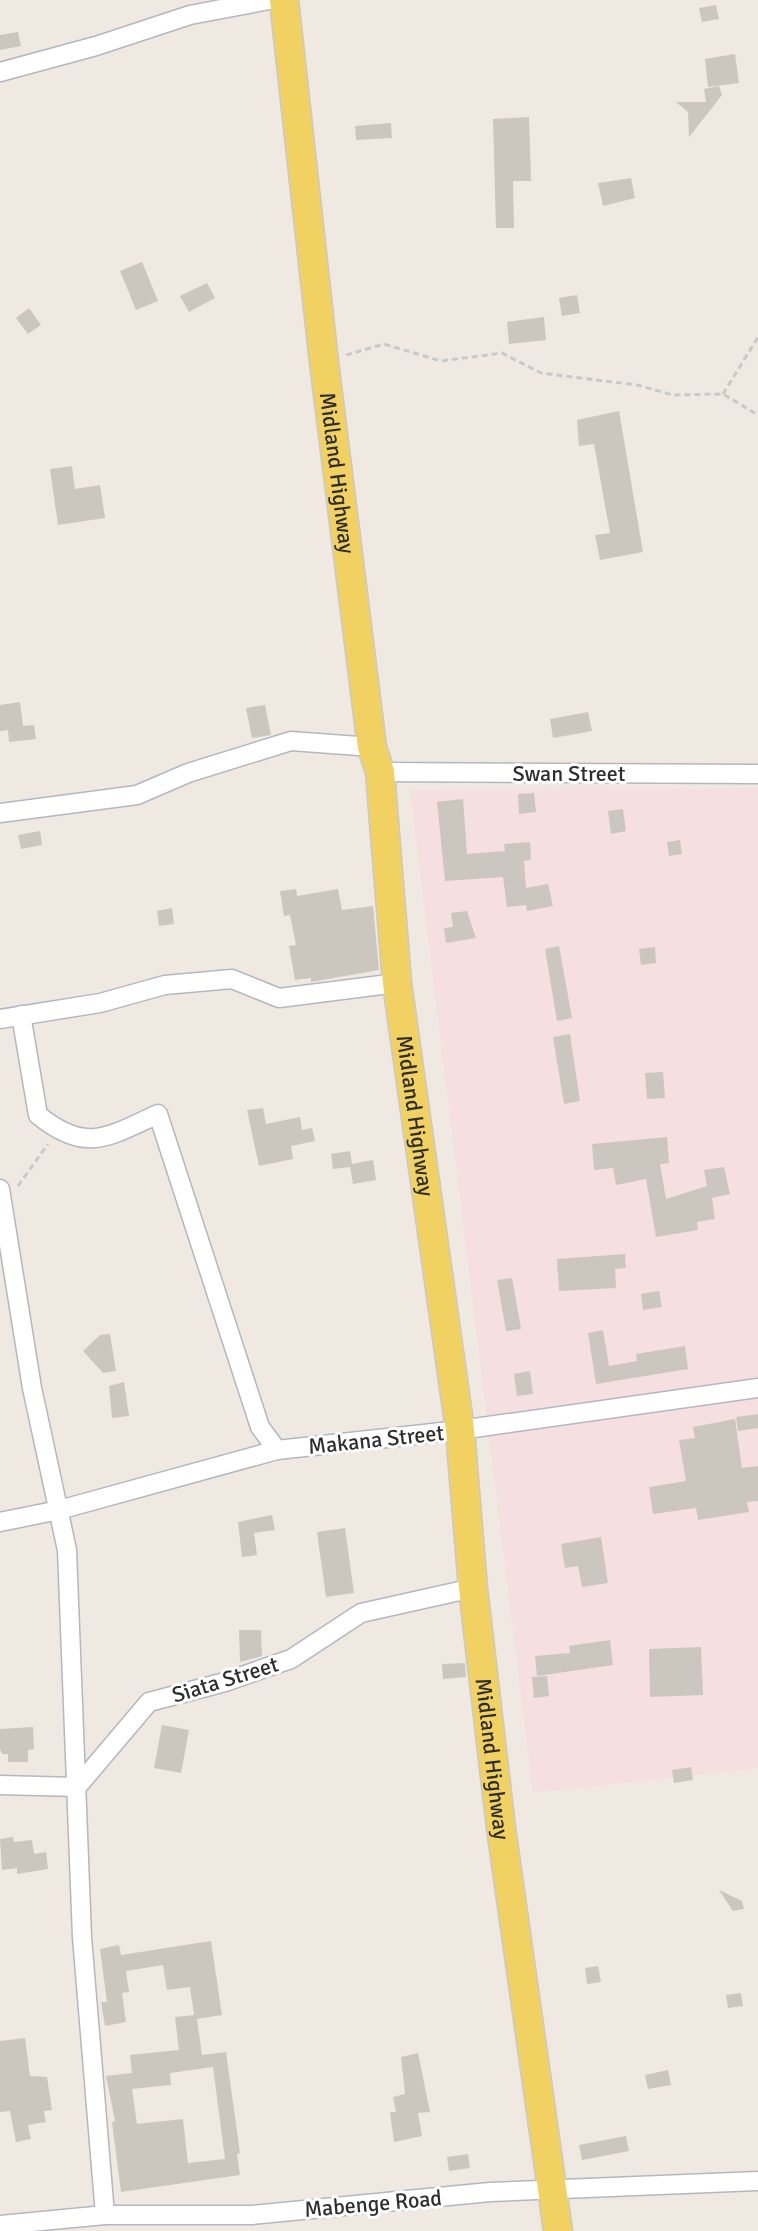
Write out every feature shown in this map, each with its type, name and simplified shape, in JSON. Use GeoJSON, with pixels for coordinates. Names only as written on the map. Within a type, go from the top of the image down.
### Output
{"type":"FeatureCollection","features":[{"type":"Feature","properties":{"kind":"main road","name":"Midland Highway"},"geometry":{"type":"LineString","coordinates":[[284,0],[324,362],[376,760],[397,983],[460,1430],[473,1588],[501,1828],[555,2190],[558,2231]]}},
{"type":"Feature","properties":{"kind":"street"},"geometry":{"type":"LineString","coordinates":[[0,72],[96,46],[190,15],[269,0]]}},
{"type":"Feature","properties":{"kind":"street","name":"Swan Street"},"geometry":{"type":"LineString","coordinates":[[0,813],[137,795],[188,773],[291,741],[376,760],[758,774]]}},
{"type":"Feature","properties":{"kind":"street"},"geometry":{"type":"LineString","coordinates":[[0,1019],[100,1003],[165,985],[232,979],[279,998],[397,983]]}},
{"type":"Feature","properties":{"kind":"street"},"geometry":{"type":"LineString","coordinates":[[21,1015],[38,1115],[57,1130],[91,1141],[158,1114],[260,1427],[277,1450]]}},
{"type":"Feature","properties":{"kind":"street"},"geometry":{"type":"LineString","coordinates":[[1,1195],[32,1388],[67,1550],[82,1937],[105,2215]]}},
{"type":"Feature","properties":{"kind":"street","name":"Makana Street"},"geometry":{"type":"LineString","coordinates":[[0,1522],[59,1510],[277,1450],[460,1430],[758,1388]]}},
{"type":"Feature","properties":{"kind":"street","name":"Siata Street"},"geometry":{"type":"LineString","coordinates":[[77,1787],[149,1702],[291,1659],[361,1613],[473,1588]]}},
{"type":"Feature","properties":{"kind":"street"},"geometry":{"type":"LineString","coordinates":[[0,1785],[77,1787]]}},
{"type":"Feature","properties":{"kind":"street","name":"Mabenge Road"},"geometry":{"type":"LineString","coordinates":[[0,2225],[105,2215],[141,2223],[490,2192],[758,2181]]}},
{"type":"Feature","properties":{"kind":"path"},"geometry":{"type":"LineString","coordinates":[[723,394],[758,337]]}},
{"type":"Feature","properties":{"kind":"path"},"geometry":{"type":"LineString","coordinates":[[324,362],[384,344],[441,361],[502,353],[541,373],[637,385],[673,395],[723,394],[758,415]]}},
{"type":"Feature","properties":{"kind":"path"},"geometry":{"type":"LineString","coordinates":[[1,1195],[21,1183],[57,1130]]}},
{"type":"Feature","properties":{"kind":"shaded area"},"geometry":{"type":"Polygon","coordinates":[[[758,788],[758,1768],[533,1793],[410,790],[758,788]]]}},
{"type":"Feature","properties":{"kind":"building"},"geometry":{"type":"Polygon","coordinates":[[[716,5],[719,19],[702,22],[699,8],[716,5]]]}},
{"type":"Feature","properties":{"kind":"building"},"geometry":{"type":"Polygon","coordinates":[[[18,32],[21,46],[0,50],[0,35],[18,32]]]}},
{"type":"Feature","properties":{"kind":"building"},"geometry":{"type":"Polygon","coordinates":[[[735,54],[739,83],[708,87],[705,59],[735,54]]]}},
{"type":"Feature","properties":{"kind":"building"},"geometry":{"type":"Polygon","coordinates":[[[719,86],[722,95],[689,137],[688,112],[676,102],[706,102],[704,89],[719,86]]]}},
{"type":"Feature","properties":{"kind":"building"},"geometry":{"type":"Polygon","coordinates":[[[529,117],[531,181],[513,181],[514,228],[496,228],[493,119],[529,117]]]}},
{"type":"Feature","properties":{"kind":"building"},"geometry":{"type":"Polygon","coordinates":[[[391,123],[392,138],[356,140],[355,126],[391,123]]]}},
{"type":"Feature","properties":{"kind":"building"},"geometry":{"type":"Polygon","coordinates":[[[631,178],[635,198],[603,206],[598,183],[631,178]]]}},
{"type":"Feature","properties":{"kind":"building"},"geometry":{"type":"Polygon","coordinates":[[[142,262],[158,301],[136,310],[120,271],[142,262]]]}},
{"type":"Feature","properties":{"kind":"building"},"geometry":{"type":"Polygon","coordinates":[[[207,283],[215,298],[189,312],[180,296],[207,283]]]}},
{"type":"Feature","properties":{"kind":"building"},"geometry":{"type":"Polygon","coordinates":[[[577,295],[580,313],[562,316],[559,298],[577,295]]]}},
{"type":"Feature","properties":{"kind":"building"},"geometry":{"type":"Polygon","coordinates":[[[29,308],[41,325],[28,334],[16,318],[29,308]]]}},
{"type":"Feature","properties":{"kind":"building"},"geometry":{"type":"Polygon","coordinates":[[[544,317],[546,340],[509,344],[507,322],[544,317]]]}},
{"type":"Feature","properties":{"kind":"building"},"geometry":{"type":"Polygon","coordinates":[[[619,411],[643,552],[600,560],[595,535],[610,533],[594,444],[579,446],[577,420],[619,411]]]}},
{"type":"Feature","properties":{"kind":"building"},"geometry":{"type":"Polygon","coordinates":[[[72,466],[75,489],[100,485],[105,518],[58,525],[50,469],[72,466]]]}},
{"type":"Feature","properties":{"kind":"building"},"geometry":{"type":"Polygon","coordinates":[[[20,702],[23,726],[34,725],[36,739],[9,742],[8,730],[0,731],[0,705],[20,702]]]}},
{"type":"Feature","properties":{"kind":"building"},"geometry":{"type":"Polygon","coordinates":[[[265,705],[271,735],[252,738],[246,708],[265,705]]]}},
{"type":"Feature","properties":{"kind":"building"},"geometry":{"type":"Polygon","coordinates":[[[588,712],[592,731],[553,738],[550,719],[588,712]]]}},
{"type":"Feature","properties":{"kind":"building"},"geometry":{"type":"Polygon","coordinates":[[[534,793],[536,812],[519,814],[518,794],[534,793]]]}},
{"type":"Feature","properties":{"kind":"building"},"geometry":{"type":"Polygon","coordinates":[[[463,799],[467,854],[505,851],[504,844],[530,842],[531,860],[524,861],[526,888],[548,884],[553,906],[527,911],[526,905],[507,907],[503,877],[445,881],[437,802],[463,799]]]}},
{"type":"Feature","properties":{"kind":"building"},"geometry":{"type":"Polygon","coordinates":[[[623,809],[626,831],[611,834],[608,811],[623,809]]]}},
{"type":"Feature","properties":{"kind":"building"},"geometry":{"type":"Polygon","coordinates":[[[40,831],[42,845],[21,849],[18,835],[40,831]]]}},
{"type":"Feature","properties":{"kind":"building"},"geometry":{"type":"Polygon","coordinates":[[[680,840],[682,854],[669,856],[667,842],[680,840]]]}},
{"type":"Feature","properties":{"kind":"building"},"geometry":{"type":"Polygon","coordinates":[[[296,889],[297,896],[338,889],[342,910],[373,906],[379,970],[311,982],[311,978],[295,980],[289,946],[296,945],[290,915],[284,916],[280,891],[296,889]]]}},
{"type":"Feature","properties":{"kind":"building"},"geometry":{"type":"Polygon","coordinates":[[[172,908],[174,924],[159,926],[157,911],[172,908]]]}},
{"type":"Feature","properties":{"kind":"building"},"geometry":{"type":"Polygon","coordinates":[[[467,911],[476,938],[446,943],[444,928],[453,927],[451,913],[467,911]]]}},
{"type":"Feature","properties":{"kind":"building"},"geometry":{"type":"Polygon","coordinates":[[[559,946],[572,1018],[557,1021],[545,949],[559,946]]]}},
{"type":"Feature","properties":{"kind":"building"},"geometry":{"type":"Polygon","coordinates":[[[655,947],[656,963],[641,965],[639,949],[655,947]]]}},
{"type":"Feature","properties":{"kind":"building"},"geometry":{"type":"Polygon","coordinates":[[[570,1034],[580,1101],[564,1104],[553,1037],[570,1034]]]}},
{"type":"Feature","properties":{"kind":"building"},"geometry":{"type":"Polygon","coordinates":[[[663,1072],[665,1098],[647,1099],[645,1073],[663,1072]]]}},
{"type":"Feature","properties":{"kind":"building"},"geometry":{"type":"Polygon","coordinates":[[[263,1108],[266,1124],[300,1117],[302,1130],[312,1128],[315,1141],[291,1146],[293,1159],[259,1166],[247,1110],[263,1108]]]}},
{"type":"Feature","properties":{"kind":"building"},"geometry":{"type":"Polygon","coordinates":[[[667,1137],[669,1163],[660,1164],[666,1199],[707,1186],[704,1170],[724,1167],[730,1194],[712,1198],[715,1219],[697,1222],[698,1230],[656,1237],[646,1179],[616,1185],[613,1168],[594,1170],[592,1144],[667,1137]]]}},
{"type":"Feature","properties":{"kind":"building"},"geometry":{"type":"Polygon","coordinates":[[[350,1151],[352,1164],[373,1160],[376,1180],[353,1184],[350,1167],[333,1169],[331,1154],[350,1151]]]}},
{"type":"Feature","properties":{"kind":"building"},"geometry":{"type":"Polygon","coordinates":[[[625,1254],[626,1268],[615,1269],[616,1288],[559,1291],[557,1259],[625,1254]]]}},
{"type":"Feature","properties":{"kind":"building"},"geometry":{"type":"Polygon","coordinates":[[[512,1278],[521,1329],[506,1331],[497,1280],[512,1278]]]}},
{"type":"Feature","properties":{"kind":"building"},"geometry":{"type":"Polygon","coordinates":[[[659,1291],[662,1307],[643,1310],[641,1294],[659,1291]]]}},
{"type":"Feature","properties":{"kind":"building"},"geometry":{"type":"Polygon","coordinates":[[[603,1330],[609,1366],[637,1361],[636,1354],[685,1346],[688,1369],[596,1384],[588,1333],[603,1330]]]}},
{"type":"Feature","properties":{"kind":"building"},"geometry":{"type":"Polygon","coordinates":[[[110,1334],[116,1371],[103,1373],[83,1351],[100,1335],[110,1334]]]}},
{"type":"Feature","properties":{"kind":"building"},"geometry":{"type":"Polygon","coordinates":[[[530,1371],[533,1394],[517,1396],[514,1374],[530,1371]]]}},
{"type":"Feature","properties":{"kind":"building"},"geometry":{"type":"Polygon","coordinates":[[[124,1382],[129,1416],[112,1418],[109,1386],[124,1382]]]}},
{"type":"Feature","properties":{"kind":"building"},"geometry":{"type":"Polygon","coordinates":[[[758,1414],[758,1428],[738,1431],[736,1417],[758,1414]]]}},
{"type":"Feature","properties":{"kind":"building"},"geometry":{"type":"Polygon","coordinates":[[[735,1419],[742,1468],[758,1466],[758,1501],[747,1502],[749,1512],[698,1520],[696,1508],[653,1514],[649,1487],[686,1481],[679,1440],[695,1438],[693,1427],[735,1419]]]}},
{"type":"Feature","properties":{"kind":"building"},"geometry":{"type":"Polygon","coordinates":[[[272,1515],[275,1530],[254,1533],[257,1555],[242,1557],[238,1522],[272,1515]]]}},
{"type":"Feature","properties":{"kind":"building"},"geometry":{"type":"Polygon","coordinates":[[[345,1528],[354,1593],[326,1597],[317,1532],[345,1528]]]}},
{"type":"Feature","properties":{"kind":"building"},"geometry":{"type":"Polygon","coordinates":[[[601,1537],[608,1583],[582,1587],[578,1566],[565,1568],[561,1544],[601,1537]]]}},
{"type":"Feature","properties":{"kind":"building"},"geometry":{"type":"Polygon","coordinates":[[[239,1630],[261,1630],[262,1656],[240,1662],[239,1630]]]}},
{"type":"Feature","properties":{"kind":"building"},"geometry":{"type":"Polygon","coordinates":[[[610,1640],[613,1665],[537,1676],[535,1656],[570,1653],[569,1646],[610,1640]]]}},
{"type":"Feature","properties":{"kind":"building"},"geometry":{"type":"Polygon","coordinates":[[[701,1647],[703,1695],[650,1697],[649,1649],[701,1647]]]}},
{"type":"Feature","properties":{"kind":"building"},"geometry":{"type":"Polygon","coordinates":[[[465,1663],[466,1677],[443,1679],[442,1664],[465,1663]]]}},
{"type":"Feature","properties":{"kind":"building"},"geometry":{"type":"Polygon","coordinates":[[[547,1676],[549,1696],[534,1698],[532,1677],[547,1676]]]}},
{"type":"Feature","properties":{"kind":"building"},"geometry":{"type":"Polygon","coordinates":[[[162,1725],[189,1730],[181,1773],[154,1768],[162,1725]]]}},
{"type":"Feature","properties":{"kind":"building"},"geometry":{"type":"Polygon","coordinates":[[[33,1727],[34,1749],[28,1750],[28,1762],[8,1762],[8,1754],[2,1754],[0,1749],[0,1729],[33,1727]]]}},
{"type":"Feature","properties":{"kind":"building"},"geometry":{"type":"Polygon","coordinates":[[[691,1767],[693,1780],[674,1783],[672,1770],[691,1767]]]}},
{"type":"Feature","properties":{"kind":"building"},"geometry":{"type":"Polygon","coordinates":[[[13,1837],[14,1842],[32,1840],[34,1854],[46,1852],[48,1869],[17,1874],[17,1868],[2,1870],[0,1839],[13,1837]]]}},
{"type":"Feature","properties":{"kind":"building"},"geometry":{"type":"Polygon","coordinates":[[[719,1890],[742,1901],[744,1909],[733,1911],[719,1890]]]}},
{"type":"Feature","properties":{"kind":"building"},"geometry":{"type":"Polygon","coordinates":[[[211,1941],[222,2015],[197,2019],[202,2055],[226,2052],[240,2153],[237,2154],[240,2175],[121,2192],[112,2122],[115,2121],[106,2076],[132,2073],[130,2055],[179,2050],[175,2017],[194,2015],[190,1987],[167,1990],[163,1965],[126,1971],[129,1992],[122,1993],[126,2022],[105,2026],[101,2002],[107,2002],[100,1949],[119,1945],[121,1955],[211,1941]],[[213,2067],[170,2073],[171,2085],[132,2089],[137,2124],[183,2119],[188,2163],[225,2159],[213,2067]]]}},
{"type":"Feature","properties":{"kind":"building"},"geometry":{"type":"Polygon","coordinates":[[[598,1966],[601,1982],[587,1984],[585,1968],[598,1966]]]}},
{"type":"Feature","properties":{"kind":"building"},"geometry":{"type":"Polygon","coordinates":[[[741,1993],[743,2006],[728,2008],[726,1995],[741,1993]]]}},
{"type":"Feature","properties":{"kind":"building"},"geometry":{"type":"Polygon","coordinates":[[[25,2038],[30,2076],[47,2077],[52,2110],[44,2111],[46,2122],[28,2125],[31,2139],[16,2142],[10,2111],[0,2112],[0,2041],[25,2038]]]}},
{"type":"Feature","properties":{"kind":"building"},"geometry":{"type":"Polygon","coordinates":[[[418,2053],[430,2112],[418,2113],[422,2136],[394,2142],[390,2112],[396,2112],[393,2097],[405,2094],[401,2057],[418,2053]]]}},
{"type":"Feature","properties":{"kind":"building"},"geometry":{"type":"Polygon","coordinates":[[[668,2070],[671,2085],[648,2089],[645,2075],[668,2070]]]}},
{"type":"Feature","properties":{"kind":"building"},"geometry":{"type":"Polygon","coordinates":[[[626,2136],[629,2151],[582,2160],[579,2145],[626,2136]]]}},
{"type":"Feature","properties":{"kind":"building"},"geometry":{"type":"Polygon","coordinates":[[[468,2154],[470,2168],[449,2171],[447,2157],[468,2154]]]}}]}
